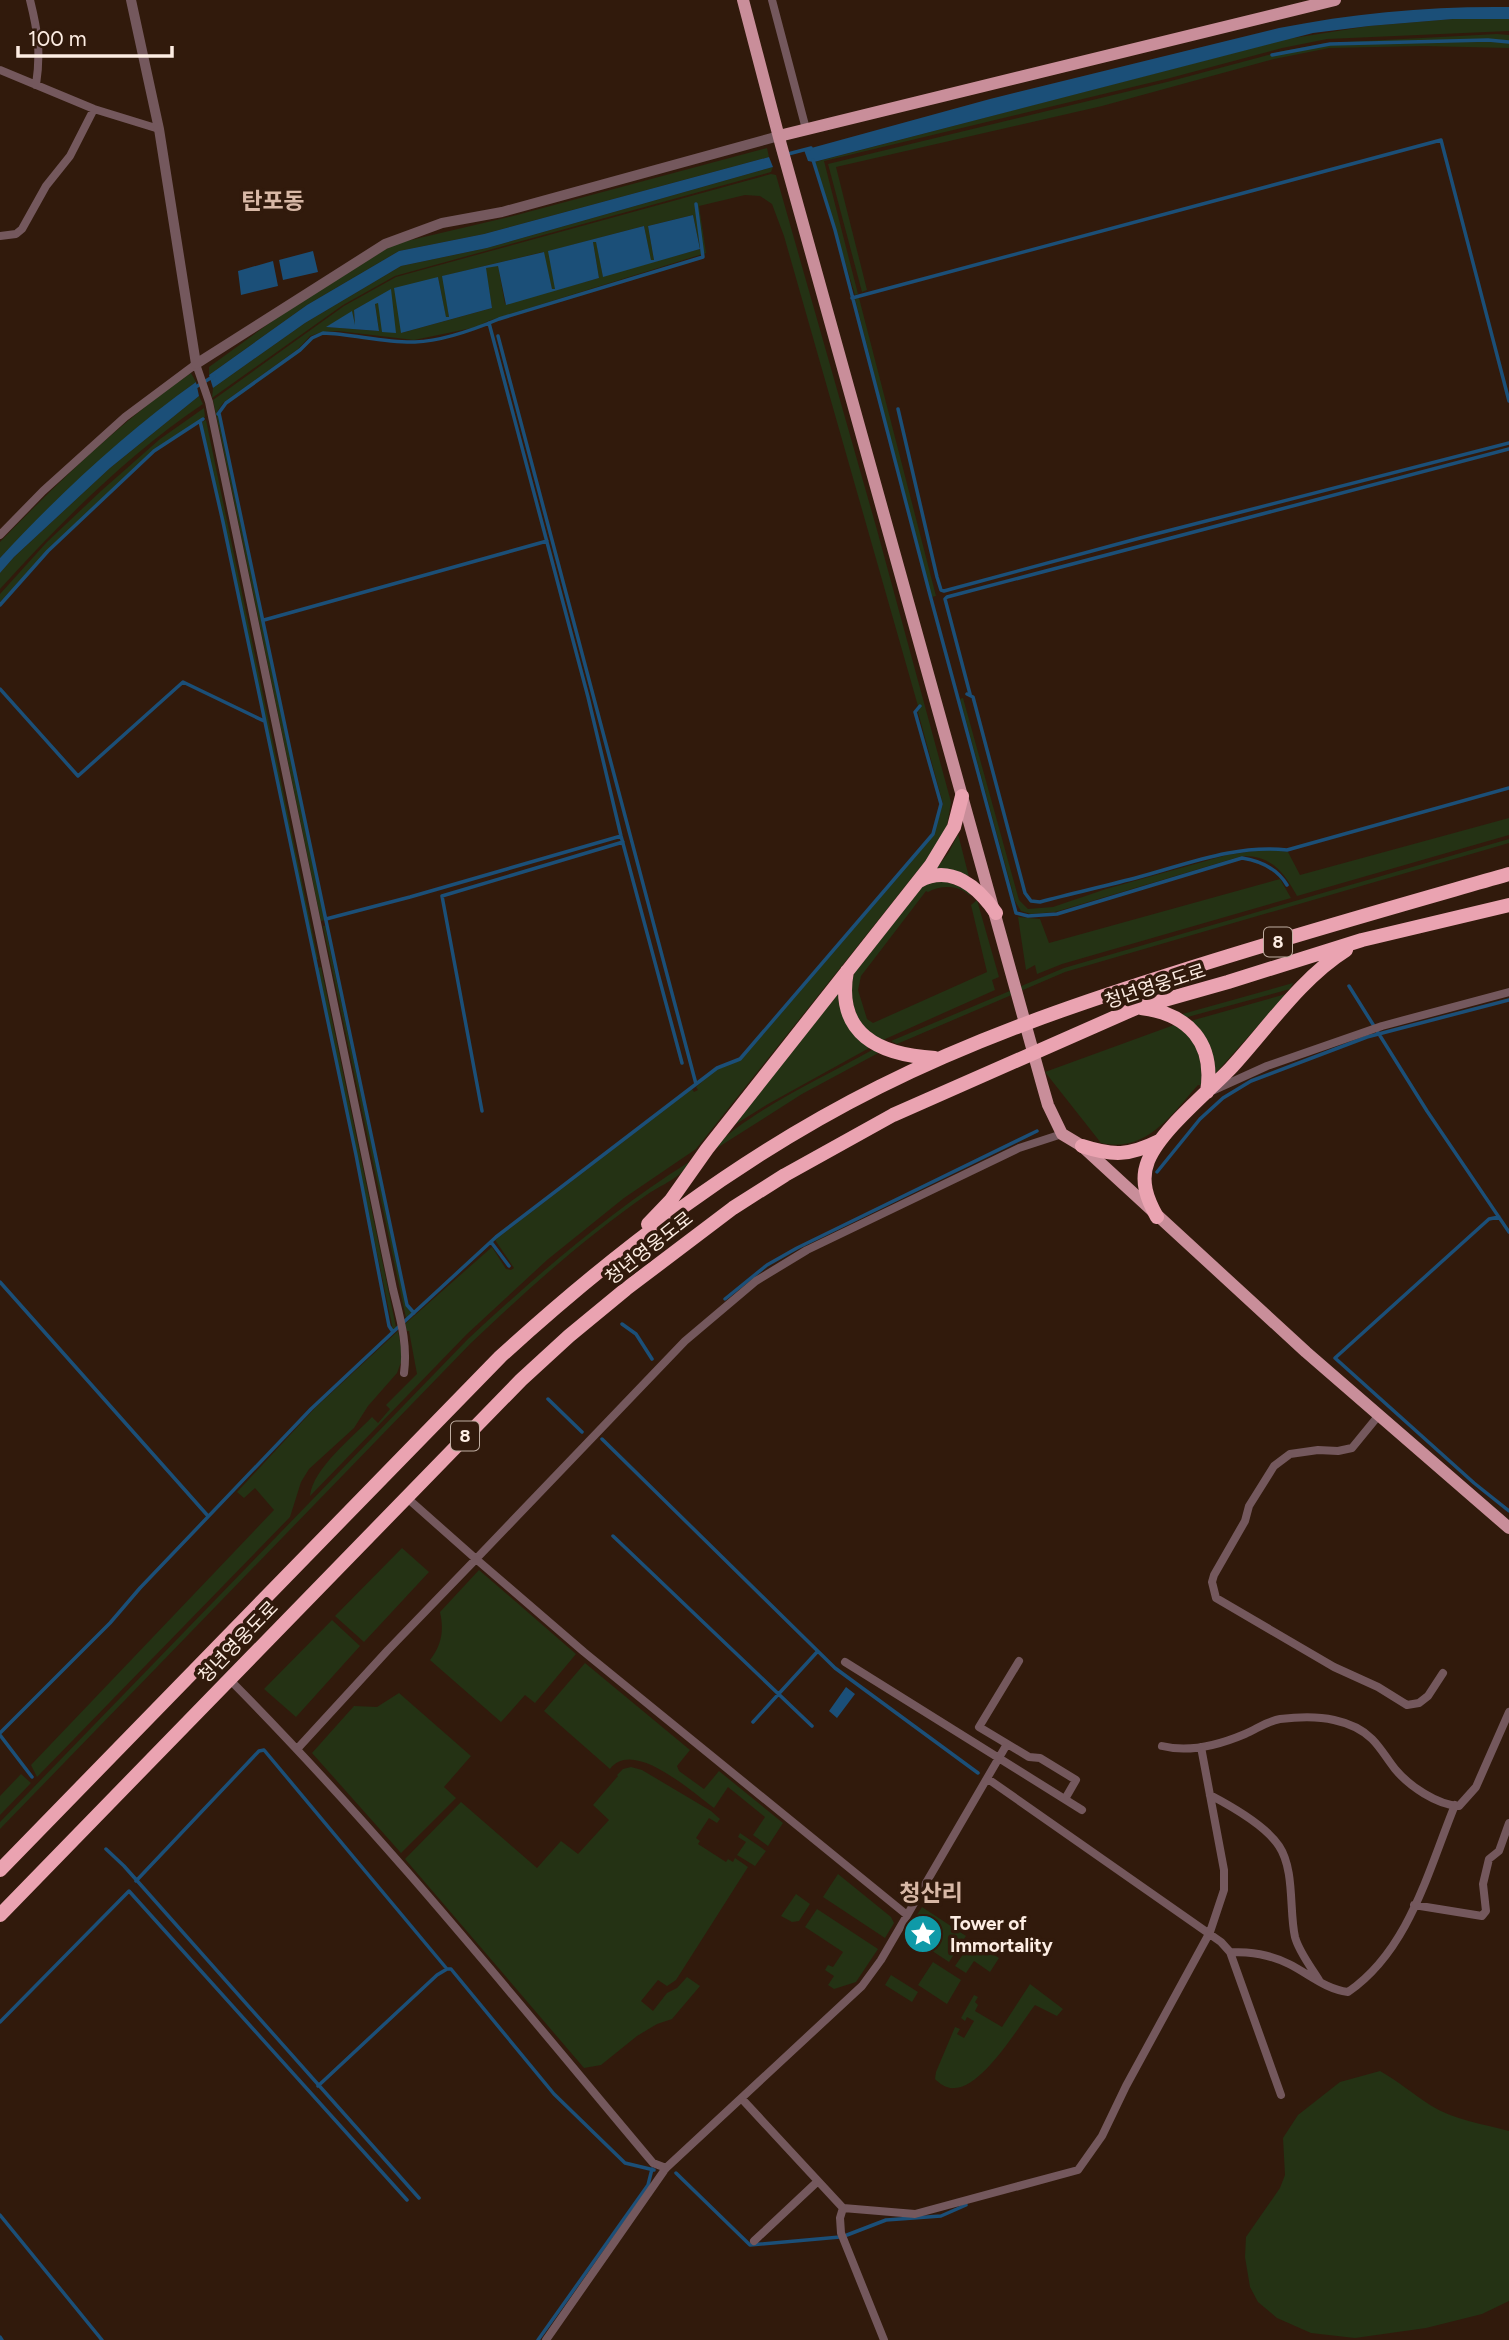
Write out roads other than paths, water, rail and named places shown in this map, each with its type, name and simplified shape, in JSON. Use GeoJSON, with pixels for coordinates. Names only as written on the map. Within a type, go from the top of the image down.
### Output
{"type":"FeatureCollection","features":[{"type":"Feature","properties":{"kind":"highway"},"geometry":{"type":"LineString","coordinates":[[607,1264],[671,1200],[701,1157],[946,844],[954,827],[962,796]]}},
{"type":"Feature","properties":{"kind":"highway","name":"청년영웅도로"},"geometry":{"type":"LineString","coordinates":[[0,1870],[451,1405],[548,1313],[607,1264],[715,1182],[768,1148],[868,1093],[939,1058],[1003,1031],[1209,962],[1509,874]]}},
{"type":"Feature","properties":{"kind":"highway"},"geometry":{"type":"LineString","coordinates":[[913,885],[929,876],[956,878],[976,888],[996,913]]}},
{"type":"Feature","properties":{"kind":"highway","name":"청년영웅도로"},"geometry":{"type":"LineString","coordinates":[[0,1915],[473,1427],[569,1336],[733,1208],[785,1175],[893,1115],[1136,1008],[1362,940],[1509,905]]}},
{"type":"Feature","properties":{"kind":"highway"},"geometry":{"type":"LineString","coordinates":[[1157,1217],[1147,1199],[1144,1182],[1148,1161],[1160,1140],[1207,1093],[1314,975],[1362,940]]}},
{"type":"Feature","properties":{"kind":"highway"},"geometry":{"type":"LineString","coordinates":[[847,970],[844,999],[849,1019],[856,1030],[894,1053],[939,1058]]}},
{"type":"Feature","properties":{"kind":"highway"},"geometry":{"type":"LineString","coordinates":[[1136,1008],[1157,1010],[1191,1028],[1203,1044],[1209,1060],[1207,1093]]}},
{"type":"Feature","properties":{"kind":"highway"},"geometry":{"type":"LineString","coordinates":[[1082,1146],[1104,1153],[1123,1154],[1142,1150],[1160,1140]]}},
{"type":"Feature","properties":{"kind":"main road"},"geometry":{"type":"LineString","coordinates":[[743,0],[1045,1094],[1062,1134],[1082,1146],[1157,1217],[1509,1528]]}},
{"type":"Feature","properties":{"kind":"main road"},"geometry":{"type":"LineString","coordinates":[[780,141],[806,129],[1335,0]]}},
{"type":"Feature","properties":{"kind":"street"},"geometry":{"type":"LineString","coordinates":[[30,0],[38,31],[40,57],[36,85]]}},
{"type":"Feature","properties":{"kind":"street"},"geometry":{"type":"LineString","coordinates":[[131,0],[159,129],[196,363],[206,393],[403,1328],[407,1353],[404,1373]]}},
{"type":"Feature","properties":{"kind":"street"},"geometry":{"type":"LineString","coordinates":[[772,0],[806,129]]}},
{"type":"Feature","properties":{"kind":"street"},"geometry":{"type":"LineString","coordinates":[[0,70],[94,109],[159,129]]}},
{"type":"Feature","properties":{"kind":"street"},"geometry":{"type":"LineString","coordinates":[[0,236],[16,234],[22,229],[46,186],[70,156],[94,109]]}},
{"type":"Feature","properties":{"kind":"street"},"geometry":{"type":"LineString","coordinates":[[0,535],[43,491],[125,417],[196,363],[385,244],[442,223],[502,212],[780,141]]}},
{"type":"Feature","properties":{"kind":"street"},"geometry":{"type":"LineString","coordinates":[[1207,1093],[1267,1066],[1370,1030],[1509,992]]}},
{"type":"Feature","properties":{"kind":"street"},"geometry":{"type":"LineString","coordinates":[[298,1748],[388,1650],[685,1341],[756,1281],[807,1250],[1007,1154],[1062,1134]]}},
{"type":"Feature","properties":{"kind":"street"},"geometry":{"type":"LineString","coordinates":[[1379,1415],[1352,1448],[1290,1454],[1274,1466],[1249,1506],[1245,1521],[1212,1582],[1216,1598],[1334,1667],[1378,1687],[1407,1705],[1419,1703],[1428,1696],[1443,1673]]}},
{"type":"Feature","properties":{"kind":"street"},"geometry":{"type":"LineString","coordinates":[[406,1497],[584,1653],[907,1915]]}},
{"type":"Feature","properties":{"kind":"street"},"geometry":{"type":"LineString","coordinates":[[1019,1661],[979,1727],[1029,1757],[1040,1758],[1076,1780],[1065,1799]]}},
{"type":"Feature","properties":{"kind":"street"},"geometry":{"type":"LineString","coordinates":[[845,1662],[1082,1810]]}},
{"type":"Feature","properties":{"kind":"street"},"geometry":{"type":"LineString","coordinates":[[229,1679],[298,1748],[399,1861],[653,2163],[666,2168]]}},
{"type":"Feature","properties":{"kind":"street"},"geometry":{"type":"LineString","coordinates":[[1161,1746],[1180,1751],[1200,1747],[1244,1734],[1279,1719],[1334,1720],[1359,1729],[1371,1738],[1396,1771],[1416,1787],[1437,1800],[1459,1805],[1467,1800],[1476,1787],[1509,1712]]}},
{"type":"Feature","properties":{"kind":"street"},"geometry":{"type":"LineString","coordinates":[[546,2340],[666,2168],[862,1986],[881,1960],[1007,1744]]}},
{"type":"Feature","properties":{"kind":"street"},"geometry":{"type":"LineString","coordinates":[[742,2099],[843,2207],[915,2214],[1078,2170],[1102,2136],[1126,2086],[1210,1932],[1224,1890],[1224,1870],[1200,1747]]}},
{"type":"Feature","properties":{"kind":"street"},"geometry":{"type":"LineString","coordinates":[[988,1779],[1210,1932],[1230,1952],[1281,2095]]}},
{"type":"Feature","properties":{"kind":"street"},"geometry":{"type":"LineString","coordinates":[[1210,1794],[1272,1838],[1280,1848],[1286,1863],[1296,1940],[1320,1983]]}},
{"type":"Feature","properties":{"kind":"street"},"geometry":{"type":"LineString","coordinates":[[1230,1952],[1259,1952],[1287,1963],[1333,1990],[1348,1992],[1377,1968],[1394,1947],[1455,1805]]}},
{"type":"Feature","properties":{"kind":"street"},"geometry":{"type":"LineString","coordinates":[[1414,1905],[1482,1916],[1486,1911],[1483,1884],[1489,1859],[1499,1851],[1509,1823]]}},
{"type":"Feature","properties":{"kind":"street"},"geometry":{"type":"LineString","coordinates":[[754,2241],[818,2181]]}},
{"type":"Feature","properties":{"kind":"street"},"geometry":{"type":"LineString","coordinates":[[843,2207],[839,2218],[841,2233],[884,2340]]}},
{"type":"Feature","properties":{"kind":"water"},"geometry":{"type":"Polygon","coordinates":[[[1509,7],[1509,19],[1453,19],[1313,33],[814,162],[808,161],[804,150],[990,99],[1279,28],[1393,12],[1509,7]]]}},
{"type":"Feature","properties":{"kind":"water"},"geometry":{"type":"Polygon","coordinates":[[[769,157],[773,167],[487,248],[401,266],[305,323],[213,388],[209,375],[307,305],[399,251],[484,234],[769,157]]]}},
{"type":"Feature","properties":{"kind":"water"},"geometry":{"type":"Polygon","coordinates":[[[693,215],[700,249],[603,277],[596,242],[593,242],[599,278],[506,305],[498,266],[486,268],[492,308],[401,333],[394,288],[438,277],[446,317],[449,317],[442,276],[544,252],[552,289],[555,289],[548,251],[644,226],[651,260],[654,260],[648,226],[693,215]]]}},
{"type":"Feature","properties":{"kind":"water"},"geometry":{"type":"Polygon","coordinates":[[[313,251],[318,272],[283,280],[279,260],[313,251]]]}},
{"type":"Feature","properties":{"kind":"water"},"geometry":{"type":"Polygon","coordinates":[[[273,261],[278,286],[241,295],[238,271],[273,261]]]}},
{"type":"Feature","properties":{"kind":"water"},"geometry":{"type":"Polygon","coordinates":[[[391,289],[396,333],[382,332],[378,303],[375,304],[379,331],[326,327],[352,311],[355,325],[354,310],[391,289]]]}},
{"type":"Feature","properties":{"kind":"water"},"geometry":{"type":"Polygon","coordinates":[[[196,382],[199,396],[110,468],[0,573],[0,558],[45,511],[119,443],[196,382]]]}},
{"type":"Feature","properties":{"kind":"water"},"geometry":{"type":"Polygon","coordinates":[[[846,1687],[855,1694],[837,1718],[829,1711],[846,1687]]]}},
{"type":"Feature","properties":{"kind":"waterway"},"geometry":{"type":"LineString","coordinates":[[1272,55],[1330,44],[1488,40],[1509,42]]}},
{"type":"Feature","properties":{"kind":"waterway"},"geometry":{"type":"LineString","coordinates":[[852,298],[1441,140],[1509,401]]}},
{"type":"Feature","properties":{"kind":"waterway"},"geometry":{"type":"LineString","coordinates":[[788,154],[811,148]]}},
{"type":"Feature","properties":{"kind":"waterway"},"geometry":{"type":"LineString","coordinates":[[813,160],[835,230],[1016,913],[1028,916],[1057,914],[1242,858],[1268,866],[1287,885]]}},
{"type":"Feature","properties":{"kind":"waterway"},"geometry":{"type":"LineString","coordinates":[[218,414],[226,403],[300,350],[312,338],[323,333],[404,342],[436,340],[703,257],[696,204]]}},
{"type":"Feature","properties":{"kind":"waterway"},"geometry":{"type":"LineString","coordinates":[[489,323],[682,1063]]}},
{"type":"Feature","properties":{"kind":"waterway"},"geometry":{"type":"LineString","coordinates":[[498,336],[696,1084]]}},
{"type":"Feature","properties":{"kind":"waterway"},"geometry":{"type":"LineString","coordinates":[[194,388],[214,376]]}},
{"type":"Feature","properties":{"kind":"waterway"},"geometry":{"type":"LineString","coordinates":[[898,409],[937,577],[941,590],[944,591],[1509,443]]}},
{"type":"Feature","properties":{"kind":"waterway"},"geometry":{"type":"LineString","coordinates":[[219,413],[407,1305],[414,1313]]}},
{"type":"Feature","properties":{"kind":"waterway"},"geometry":{"type":"LineString","coordinates":[[0,605],[48,551],[154,451],[203,419]]}},
{"type":"Feature","properties":{"kind":"waterway"},"geometry":{"type":"LineString","coordinates":[[200,421],[356,1155],[389,1326],[393,1332]]}},
{"type":"Feature","properties":{"kind":"waterway"},"geometry":{"type":"LineString","coordinates":[[970,694],[945,599],[947,597],[1509,449]]}},
{"type":"Feature","properties":{"kind":"waterway"},"geometry":{"type":"LineString","coordinates":[[264,620],[547,541]]}},
{"type":"Feature","properties":{"kind":"waterway"},"geometry":{"type":"LineString","coordinates":[[0,689],[78,776],[183,682],[264,721]]}},
{"type":"Feature","properties":{"kind":"waterway"},"geometry":{"type":"LineString","coordinates":[[967,694],[973,697],[1025,893],[1031,901],[1040,902],[1231,852],[1287,850],[1509,788]]}},
{"type":"Feature","properties":{"kind":"waterway"},"geometry":{"type":"LineString","coordinates":[[0,1733],[110,1623],[311,1409],[496,1237],[717,1068],[740,1059],[933,834],[941,804],[915,712],[920,706]]}},
{"type":"Feature","properties":{"kind":"waterway"},"geometry":{"type":"LineString","coordinates":[[326,919],[621,836]]}},
{"type":"Feature","properties":{"kind":"waterway"},"geometry":{"type":"LineString","coordinates":[[482,1111],[442,896],[623,842]]}},
{"type":"Feature","properties":{"kind":"waterway"},"geometry":{"type":"LineString","coordinates":[[1349,986],[1427,1111],[1509,1232]]}},
{"type":"Feature","properties":{"kind":"waterway"},"geometry":{"type":"LineString","coordinates":[[1157,1172],[1200,1119],[1223,1098],[1251,1081],[1367,1037],[1509,1000]]}},
{"type":"Feature","properties":{"kind":"waterway"},"geometry":{"type":"LineString","coordinates":[[725,1299],[767,1265],[797,1248],[1037,1131]]}},
{"type":"Feature","properties":{"kind":"waterway"},"geometry":{"type":"LineString","coordinates":[[1499,1217],[1489,1219],[1335,1358],[1509,1511]]}},
{"type":"Feature","properties":{"kind":"waterway"},"geometry":{"type":"LineString","coordinates":[[491,1242],[509,1266]]}},
{"type":"Feature","properties":{"kind":"waterway"},"geometry":{"type":"LineString","coordinates":[[0,1282],[208,1516]]}},
{"type":"Feature","properties":{"kind":"waterway"},"geometry":{"type":"LineString","coordinates":[[622,1324],[636,1334],[652,1359]]}},
{"type":"Feature","properties":{"kind":"waterway"},"geometry":{"type":"LineString","coordinates":[[548,1399],[582,1432]]}},
{"type":"Feature","properties":{"kind":"waterway"},"geometry":{"type":"LineString","coordinates":[[602,1439],[835,1668],[978,1773]]}},
{"type":"Feature","properties":{"kind":"waterway"},"geometry":{"type":"LineString","coordinates":[[613,1536],[812,1726]]}},
{"type":"Feature","properties":{"kind":"waterway"},"geometry":{"type":"LineString","coordinates":[[753,1722],[817,1652]]}},
{"type":"Feature","properties":{"kind":"waterway"},"geometry":{"type":"LineString","coordinates":[[0,1735],[32,1777]]}},
{"type":"Feature","properties":{"kind":"waterway"},"geometry":{"type":"LineString","coordinates":[[136,1881],[259,1751],[264,1750],[447,1969]]}},
{"type":"Feature","properties":{"kind":"waterway"},"geometry":{"type":"LineString","coordinates":[[106,1849],[419,2198]]}},
{"type":"Feature","properties":{"kind":"waterway"},"geometry":{"type":"LineString","coordinates":[[0,2022],[129,1891],[407,2200]]}},
{"type":"Feature","properties":{"kind":"waterway"},"geometry":{"type":"LineString","coordinates":[[318,2086],[437,1975],[451,1969],[554,2094],[625,2163],[654,2170]]}},
{"type":"Feature","properties":{"kind":"waterway"},"geometry":{"type":"LineString","coordinates":[[538,2340],[648,2185],[652,2169]]}},
{"type":"Feature","properties":{"kind":"waterway"},"geometry":{"type":"LineString","coordinates":[[676,2173],[750,2245],[840,2237]]}},
{"type":"Feature","properties":{"kind":"waterway"},"geometry":{"type":"LineString","coordinates":[[847,2235],[886,2220],[941,2216],[966,2205]]}},
{"type":"Feature","properties":{"kind":"waterway"},"geometry":{"type":"LineString","coordinates":[[0,2215],[102,2340]]}},
{"type":"Feature","properties":{"kind":"place","name":"Tower of Immortality"},"geometry":{"type":"Point","coordinates":[923,1934]}},
{"type":"Feature","properties":{"kind":"district","name":"탄포동"},"geometry":{"type":"Point","coordinates":[273,201]}},
{"type":"Feature","properties":{"kind":"district","name":"청산리"},"geometry":{"type":"Point","coordinates":[931,1893]}}]}
